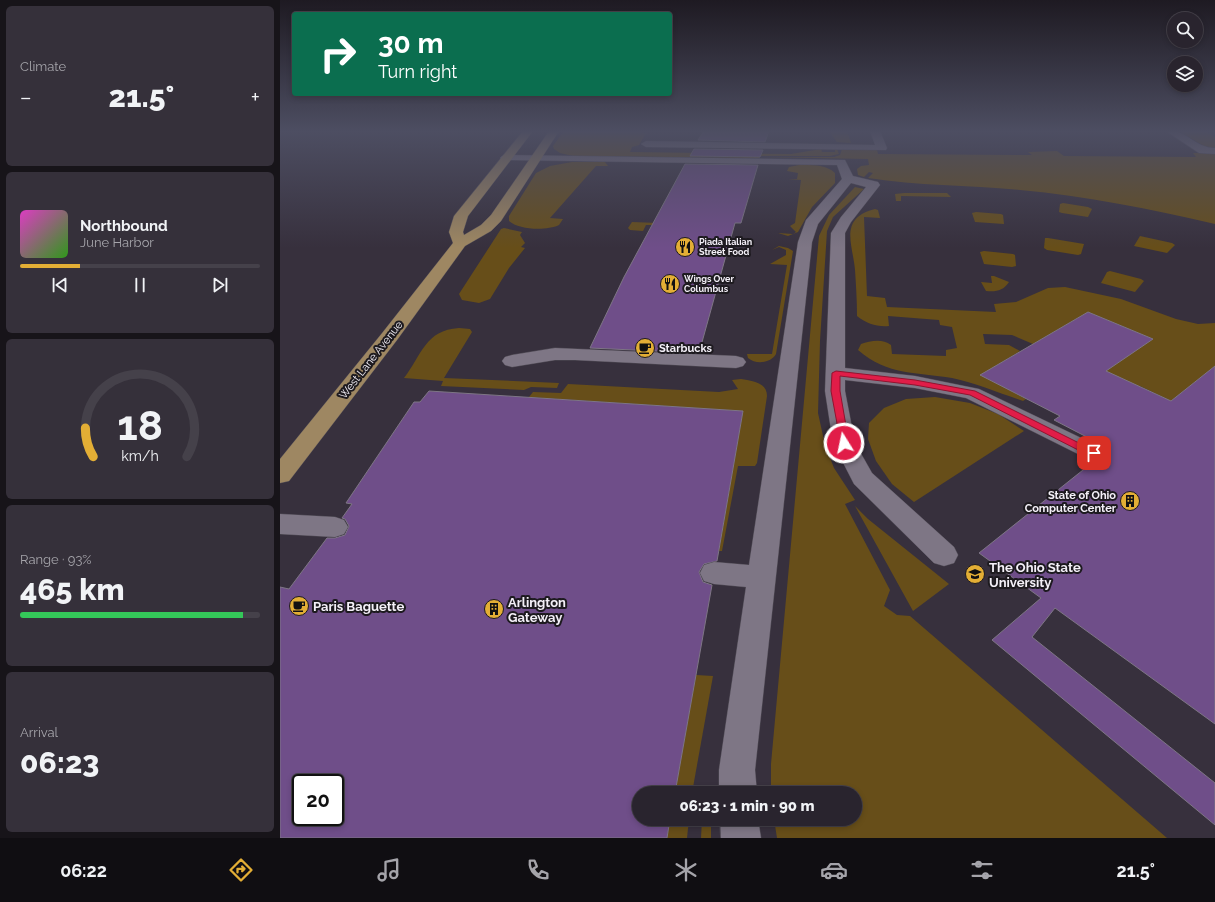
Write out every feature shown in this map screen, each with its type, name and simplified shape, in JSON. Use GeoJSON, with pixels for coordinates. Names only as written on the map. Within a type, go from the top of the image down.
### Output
{"type":"FeatureCollection","features":[{"type":"Feature","properties":{"kind":"main road"},"geometry":{"type":"LineString","coordinates":[[460,243],[456,232],[461,216],[497,170]]}},
{"type":"Feature","properties":{"kind":"main road","name":"West Lane Avenue"},"geometry":{"type":"LineString","coordinates":[[280,475],[390,336],[460,243],[486,228],[496,218],[527,170]]}},
{"type":"Feature","properties":{"kind":"lane"},"geometry":{"type":"LineString","coordinates":[[844,170],[848,179]]}},
{"type":"Feature","properties":{"kind":"lane"},"geometry":{"type":"LineString","coordinates":[[848,179],[874,185],[867,196],[845,218],[838,232],[835,391],[844,443],[863,478],[944,555]]}},
{"type":"Feature","properties":{"kind":"lane"},"geometry":{"type":"LineString","coordinates":[[738,786],[737,770],[805,242],[811,223],[848,179]]}},
{"type":"Feature","properties":{"kind":"lane"},"geometry":{"type":"LineString","coordinates":[[512,361],[555,354],[575,354],[736,362]]}},
{"type":"Feature","properties":{"kind":"lane"},"geometry":{"type":"LineString","coordinates":[[836,373],[915,382],[972,393],[1094,453]]}},
{"type":"Feature","properties":{"kind":"lane"},"geometry":{"type":"LineString","coordinates":[[280,524],[335,527]]}},
{"type":"Feature","properties":{"kind":"lane"},"geometry":{"type":"LineString","coordinates":[[714,573],[761,577]]}},
{"type":"Feature","properties":{"kind":"lane"},"geometry":{"type":"LineString","coordinates":[[740,826],[741,838]]}},
{"type":"Feature","properties":{"kind":"shaded area"},"geometry":{"type":"Polygon","coordinates":[[[542,170],[592,170],[550,218],[563,219],[559,225],[554,227],[533,229],[513,224],[509,221],[509,216],[536,173],[542,170]]]}},
{"type":"Feature","properties":{"kind":"shaded area"},"geometry":{"type":"Polygon","coordinates":[[[787,170],[831,170],[835,173],[835,183],[812,207],[798,232],[793,234],[796,232],[790,226],[795,223],[801,180],[788,179],[797,179],[798,173],[787,170]]]}},
{"type":"Feature","properties":{"kind":"shaded area"},"geometry":{"type":"Polygon","coordinates":[[[857,170],[1215,170],[1215,224],[1094,199],[1001,188],[887,181],[868,178],[873,173],[869,172],[864,177],[858,175],[857,170]]]}},
{"type":"Feature","properties":{"kind":"shaded area"},"geometry":{"type":"Polygon","coordinates":[[[855,187],[864,189],[833,217],[827,231],[820,341],[818,413],[825,445],[834,468],[855,500],[845,504],[890,590],[884,606],[897,615],[910,616],[1167,838],[777,838],[775,826],[862,826],[862,786],[771,786],[771,764],[819,236],[829,215],[855,187]]]}},
{"type":"Feature","properties":{"kind":"shaded area"},"geometry":{"type":"Polygon","coordinates":[[[947,193],[951,197],[901,196],[901,201],[896,201],[895,194],[947,193]]]}},
{"type":"Feature","properties":{"kind":"shaded area"},"geometry":{"type":"Polygon","coordinates":[[[1063,203],[1092,209],[1088,217],[1062,213],[1059,212],[1060,204],[1063,203]]]}},
{"type":"Feature","properties":{"kind":"shaded area"},"geometry":{"type":"Polygon","coordinates":[[[875,209],[878,210],[880,218],[864,217],[867,296],[885,298],[887,307],[996,312],[994,304],[1016,302],[1048,288],[1065,287],[1121,299],[1176,319],[1198,324],[1215,323],[1215,366],[1171,401],[1140,386],[1123,399],[1089,382],[1153,339],[1088,312],[1033,344],[1012,335],[983,334],[985,344],[1009,345],[1020,351],[981,375],[1026,399],[1023,401],[961,380],[903,372],[880,364],[858,350],[861,344],[872,341],[884,341],[891,345],[892,354],[946,356],[946,350],[957,348],[952,327],[940,325],[939,320],[888,316],[889,326],[880,326],[868,323],[857,316],[855,270],[850,234],[856,219],[863,213],[875,209]]]}},
{"type":"Feature","properties":{"kind":"shaded area"},"geometry":{"type":"Polygon","coordinates":[[[972,213],[1001,214],[1003,215],[1004,224],[975,222],[972,213]]]}},
{"type":"Feature","properties":{"kind":"shaded area"},"geometry":{"type":"Polygon","coordinates":[[[632,222],[659,223],[657,225],[646,225],[643,231],[630,230],[628,228],[632,222]]]}},
{"type":"Feature","properties":{"kind":"shaded area"},"geometry":{"type":"Polygon","coordinates":[[[504,228],[522,232],[520,235],[525,243],[521,247],[525,248],[509,268],[490,299],[479,303],[462,300],[459,294],[501,229],[504,228]]]}},
{"type":"Feature","properties":{"kind":"shaded area"},"geometry":{"type":"Polygon","coordinates":[[[778,233],[793,234],[788,236],[778,233]]]}},
{"type":"Feature","properties":{"kind":"shaded area"},"geometry":{"type":"Polygon","coordinates":[[[1140,236],[1175,245],[1167,253],[1134,246],[1140,236]]]}},
{"type":"Feature","properties":{"kind":"shaded area"},"geometry":{"type":"Polygon","coordinates":[[[1045,238],[1084,244],[1081,254],[1078,255],[1047,250],[1044,248],[1045,238]]]}},
{"type":"Feature","properties":{"kind":"shaded area"},"geometry":{"type":"Polygon","coordinates":[[[779,246],[793,251],[776,354],[767,361],[755,362],[748,358],[747,354],[772,354],[787,265],[770,264],[786,255],[786,250],[779,247],[772,250],[779,246]]]}},
{"type":"Feature","properties":{"kind":"shaded area"},"geometry":{"type":"Polygon","coordinates":[[[984,251],[1013,254],[1015,255],[1016,266],[1012,267],[984,264],[980,252],[984,251]]]}},
{"type":"Feature","properties":{"kind":"shaded area"},"geometry":{"type":"Polygon","coordinates":[[[1110,271],[1144,281],[1135,292],[1101,283],[1107,272],[1110,271]]]}},
{"type":"Feature","properties":{"kind":"shaded area"},"geometry":{"type":"Polygon","coordinates":[[[991,276],[1009,282],[999,290],[986,291],[981,282],[992,283],[991,276]]]}},
{"type":"Feature","properties":{"kind":"shaded area"},"geometry":{"type":"Polygon","coordinates":[[[459,328],[470,329],[472,332],[444,378],[559,383],[557,388],[531,387],[524,390],[441,386],[443,381],[404,378],[431,339],[439,333],[459,328]]]}},
{"type":"Feature","properties":{"kind":"shaded area"},"geometry":{"type":"Polygon","coordinates":[[[741,379],[762,385],[767,396],[757,463],[755,466],[738,466],[722,551],[719,551],[743,411],[529,397],[533,392],[561,393],[568,384],[719,392],[738,389],[732,380],[741,379]]]}},
{"type":"Feature","properties":{"kind":"shaded area"},"geometry":{"type":"Polygon","coordinates":[[[935,397],[970,403],[998,414],[1024,431],[914,502],[892,484],[876,461],[868,439],[869,423],[884,408],[906,399],[935,397]]]}},
{"type":"Feature","properties":{"kind":"shaded area"},"geometry":{"type":"Polygon","coordinates":[[[855,506],[868,519],[949,584],[913,611],[855,506]]]}},
{"type":"Feature","properties":{"kind":"shaded area"},"geometry":{"type":"Polygon","coordinates":[[[696,675],[713,676],[693,786],[676,786],[696,675]]]}},
{"type":"Feature","properties":{"kind":"shaded area"},"geometry":{"type":"Polygon","coordinates":[[[669,826],[688,826],[687,838],[667,838],[669,826]]]}},
{"type":"Feature","properties":{"kind":"shaded area"},"geometry":{"type":"Polygon","coordinates":[[[702,826],[711,826],[711,838],[701,838],[702,826]]]}},
{"type":"Feature","properties":{"kind":"building"},"geometry":{"type":"Polygon","coordinates":[[[682,170],[757,170],[741,223],[735,223],[699,353],[590,348],[624,277],[682,170]]]}},
{"type":"Feature","properties":{"kind":"building","name":"State of Ohio Computer Center"},"geometry":{"type":"Polygon","coordinates":[[[1088,312],[1153,339],[1106,371],[1171,401],[1215,366],[1215,724],[1055,608],[1032,637],[1215,783],[1215,825],[992,640],[1041,598],[979,553],[1093,462],[1103,459],[1110,449],[1054,420],[1060,416],[980,375],[1088,312]]]}},
{"type":"Feature","properties":{"kind":"building","name":"Arlington Gateway"},"geometry":{"type":"Polygon","coordinates":[[[429,391],[743,411],[717,561],[704,564],[699,572],[703,582],[712,585],[676,786],[632,786],[632,826],[669,826],[667,838],[280,838],[280,587],[289,589],[327,538],[335,538],[345,535],[349,526],[345,519],[342,518],[352,504],[346,503],[414,402],[420,402],[429,391]]]}},
{"type":"Feature","properties":{"kind":"place","name":"Piada Italian Street Food"},"geometry":{"type":"Point","coordinates":[685,247]}},
{"type":"Feature","properties":{"kind":"place","name":"Wings Over Columbus"},"geometry":{"type":"Point","coordinates":[670,284]}},
{"type":"Feature","properties":{"kind":"place","name":"Starbucks"},"geometry":{"type":"Point","coordinates":[645,348]}},
{"type":"Feature","properties":{"kind":"place","name":"State of Ohio Computer Center"},"geometry":{"type":"Point","coordinates":[1130,501]}},
{"type":"Feature","properties":{"kind":"place","name":"The Ohio State University"},"geometry":{"type":"Point","coordinates":[975,574]}},
{"type":"Feature","properties":{"kind":"place","name":"Paris Baguette"},"geometry":{"type":"Point","coordinates":[299,606]}},
{"type":"Feature","properties":{"kind":"place","name":"Arlington Gateway"},"geometry":{"type":"Point","coordinates":[494,609]}},
{"type":"Feature","properties":{"kind":"route"},"geometry":{"type":"LineString","coordinates":[[844,443],[835,391],[836,373],[915,382],[972,393],[1094,453]]}}]}
